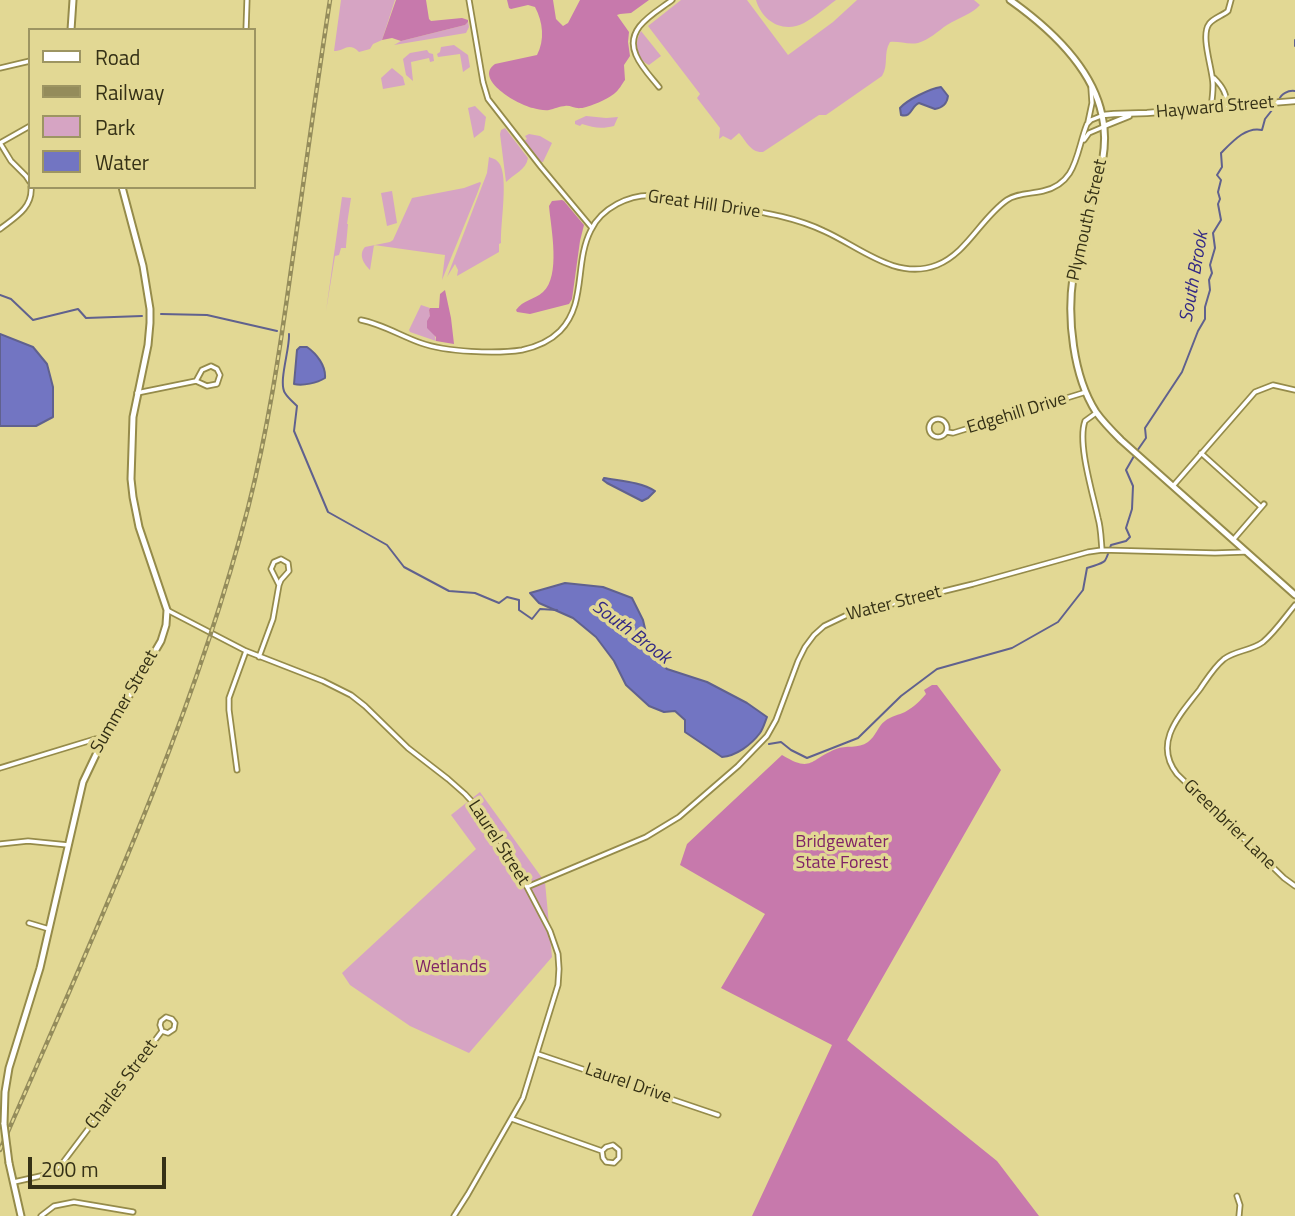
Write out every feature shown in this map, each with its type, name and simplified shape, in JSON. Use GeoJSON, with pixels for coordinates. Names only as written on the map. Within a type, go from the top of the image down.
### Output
{"type":"FeatureCollection","features":[{"type":"Feature","properties":{"kind":"main road"},"geometry":{"type":"LineString","coordinates":[[71,28],[73,0]]}},
{"type":"Feature","properties":{"kind":"main road","name":"Plymouth Street"},"geometry":{"type":"LineString","coordinates":[[1010,0],[1065,48],[1097,95],[1103,116],[1103,162],[1077,255],[1072,285],[1074,341],[1079,371],[1086,391],[1097,412],[1114,433],[1295,595]]}},
{"type":"Feature","properties":{"kind":"main road"},"geometry":{"type":"LineString","coordinates":[[123,189],[143,266],[150,316],[148,345],[137,393],[131,479],[145,549],[167,610]]}},
{"type":"Feature","properties":{"kind":"main road","name":"Summer Street"},"geometry":{"type":"LineString","coordinates":[[21,1216],[9,1163],[4,1124],[4,1100],[9,1068],[37,978],[83,782],[104,739],[161,641],[167,610]]}},
{"type":"Feature","properties":{"kind":"street"},"geometry":{"type":"LineString","coordinates":[[246,28],[247,0]]}},
{"type":"Feature","properties":{"kind":"street"},"geometry":{"type":"LineString","coordinates":[[361,320],[439,348],[504,351],[527,349],[541,344],[558,333],[574,310],[584,252],[592,228],[497,112],[485,91],[469,0]]}},
{"type":"Feature","properties":{"kind":"street"},"geometry":{"type":"LineString","coordinates":[[659,87],[638,59],[634,51],[634,39],[640,25],[672,0]]}},
{"type":"Feature","properties":{"kind":"street"},"geometry":{"type":"LineString","coordinates":[[1211,108],[1213,86],[1206,27],[1212,20],[1228,11],[1231,0]]}},
{"type":"Feature","properties":{"kind":"street"},"geometry":{"type":"LineString","coordinates":[[0,68],[28,61]]}},
{"type":"Feature","properties":{"kind":"street"},"geometry":{"type":"LineString","coordinates":[[1212,77],[1223,88],[1227,107]]}},
{"type":"Feature","properties":{"kind":"street","name":"Great Hill Drive"},"geometry":{"type":"LineString","coordinates":[[592,228],[601,215],[620,202],[636,196],[650,195],[784,217],[826,232],[892,266],[924,269],[953,255],[1010,197],[1046,190],[1060,183],[1072,168],[1081,145],[1092,103],[1090,83]]}},
{"type":"Feature","properties":{"kind":"street","name":"Hayward Street"},"geometry":{"type":"LineString","coordinates":[[1103,116],[1295,101]]}},
{"type":"Feature","properties":{"kind":"street","name":"Hayward Street"},"geometry":{"type":"LineString","coordinates":[[1104,126],[1134,114]]}},
{"type":"Feature","properties":{"kind":"street"},"geometry":{"type":"LineString","coordinates":[[1084,132],[1090,121],[1103,116]]}},
{"type":"Feature","properties":{"kind":"street","name":"Great Hill Drive"},"geometry":{"type":"LineString","coordinates":[[1081,145],[1090,133],[1104,126]]}},
{"type":"Feature","properties":{"kind":"street"},"geometry":{"type":"LineString","coordinates":[[28,127],[0,143],[8,157],[28,179]]}},
{"type":"Feature","properties":{"kind":"street"},"geometry":{"type":"LineString","coordinates":[[0,229],[28,205],[31,189]]}},
{"type":"Feature","properties":{"kind":"street"},"geometry":{"type":"LineString","coordinates":[[137,393],[196,381],[214,386],[219,382],[220,375],[217,369],[207,366],[196,381]]}},
{"type":"Feature","properties":{"kind":"street"},"geometry":{"type":"LineString","coordinates":[[1173,486],[1255,392],[1273,385],[1295,390]]}},
{"type":"Feature","properties":{"kind":"street","name":"Edgehill Drive"},"geometry":{"type":"LineString","coordinates":[[947,432],[942,419],[935,419],[929,425],[930,432],[935,437],[941,437],[947,432],[954,433],[1086,391]]}},
{"type":"Feature","properties":{"kind":"street"},"geometry":{"type":"LineString","coordinates":[[1097,412],[1085,421],[1083,434],[1087,471],[1107,551]]}},
{"type":"Feature","properties":{"kind":"street"},"geometry":{"type":"LineString","coordinates":[[1201,453],[1263,506],[1233,540]]}},
{"type":"Feature","properties":{"kind":"street","name":"Water Street"},"geometry":{"type":"LineString","coordinates":[[527,887],[594,860],[659,830],[679,817],[738,766],[762,741],[774,725],[797,661],[810,640],[824,626],[847,615],[1088,552],[1246,551]]}},
{"type":"Feature","properties":{"kind":"street"},"geometry":{"type":"LineString","coordinates":[[259,657],[273,619],[279,585],[289,569],[281,559],[274,562],[271,569],[279,585]]}},
{"type":"Feature","properties":{"kind":"street","name":"Greenbrier Lane"},"geometry":{"type":"LineString","coordinates":[[1295,605],[1263,642],[1231,655],[1218,665],[1176,721],[1167,747],[1170,763],[1177,774],[1295,886]]}},
{"type":"Feature","properties":{"kind":"street","name":"Laurel Street"},"geometry":{"type":"LineString","coordinates":[[167,610],[259,657],[338,688],[365,706],[408,748],[478,807],[527,887],[553,937],[558,954],[558,985],[526,1090],[512,1119],[454,1216]]}},
{"type":"Feature","properties":{"kind":"street"},"geometry":{"type":"LineString","coordinates":[[236,770],[229,698],[246,651]]}},
{"type":"Feature","properties":{"kind":"street"},"geometry":{"type":"LineString","coordinates":[[0,768],[95,739],[104,739]]}},
{"type":"Feature","properties":{"kind":"street"},"geometry":{"type":"LineString","coordinates":[[0,844],[28,841],[68,845]]}},
{"type":"Feature","properties":{"kind":"street"},"geometry":{"type":"LineString","coordinates":[[29,923],[49,929]]}},
{"type":"Feature","properties":{"kind":"street","name":"Charles Street"},"geometry":{"type":"LineString","coordinates":[[166,1017],[172,1019],[174,1029],[168,1033],[162,1031],[159,1025],[161,1021],[166,1017]]}},
{"type":"Feature","properties":{"kind":"street","name":"Charles Street"},"geometry":{"type":"LineString","coordinates":[[13,1182],[41,1177],[61,1165],[162,1031]]}},
{"type":"Feature","properties":{"kind":"street","name":"Laurel Drive"},"geometry":{"type":"LineString","coordinates":[[538,1054],[718,1115]]}},
{"type":"Feature","properties":{"kind":"street"},"geometry":{"type":"LineString","coordinates":[[512,1119],[602,1151]]}},
{"type":"Feature","properties":{"kind":"street"},"geometry":{"type":"LineString","coordinates":[[613,1145],[620,1156],[615,1162],[608,1163],[603,1158],[602,1151],[613,1145]]}},
{"type":"Feature","properties":{"kind":"street"},"geometry":{"type":"LineString","coordinates":[[1237,1196],[1239,1216]]}},
{"type":"Feature","properties":{"kind":"street"},"geometry":{"type":"LineString","coordinates":[[41,1216],[54,1206],[74,1202],[133,1212]]}},
{"type":"Feature","properties":{"kind":"green space"},"geometry":{"type":"Polygon","coordinates":[[[341,0],[395,0],[382,40],[373,44],[370,49],[359,52],[352,47],[334,51],[341,0]]]}},
{"type":"Feature","properties":{"kind":"green space"},"geometry":{"type":"Polygon","coordinates":[[[396,0],[426,0],[431,21],[462,18],[468,22],[401,41],[392,38],[382,40],[396,0]]]}},
{"type":"Feature","properties":{"kind":"green space"},"geometry":{"type":"Polygon","coordinates":[[[507,0],[553,0],[556,19],[563,26],[568,23],[580,0],[649,0],[631,13],[617,15],[629,32],[630,56],[624,65],[625,80],[618,90],[604,100],[584,108],[561,106],[545,110],[526,106],[500,90],[493,84],[490,70],[495,64],[537,55],[542,37],[540,19],[535,7],[528,5],[511,9],[507,0]]]}},
{"type":"Feature","properties":{"kind":"green space"},"geometry":{"type":"Polygon","coordinates":[[[681,0],[747,0],[788,55],[833,22],[857,0],[974,0],[980,5],[922,42],[890,42],[882,76],[826,115],[819,115],[759,152],[752,149],[739,133],[731,140],[723,136],[719,139],[720,128],[697,98],[700,94],[648,26],[681,0]]]}},
{"type":"Feature","properties":{"kind":"green space"},"geometry":{"type":"Polygon","coordinates":[[[756,0],[836,0],[804,23],[788,27],[768,19],[756,0]]]}},
{"type":"Feature","properties":{"kind":"green space"},"geometry":{"type":"Polygon","coordinates":[[[468,22],[466,33],[394,45],[465,25],[468,22]]]}},
{"type":"Feature","properties":{"kind":"green space"},"geometry":{"type":"Polygon","coordinates":[[[641,31],[661,56],[649,65],[639,55],[637,40],[641,31]]]}},
{"type":"Feature","properties":{"kind":"green space"},"geometry":{"type":"Polygon","coordinates":[[[454,45],[468,55],[470,67],[463,72],[460,54],[438,57],[437,54],[441,47],[454,45]]]}},
{"type":"Feature","properties":{"kind":"green space"},"geometry":{"type":"Polygon","coordinates":[[[427,50],[433,54],[434,61],[430,62],[429,58],[411,62],[413,81],[406,75],[403,59],[410,53],[427,50]]]}},
{"type":"Feature","properties":{"kind":"green space"},"geometry":{"type":"Polygon","coordinates":[[[392,68],[403,77],[405,85],[383,89],[381,78],[392,68]]]}},
{"type":"Feature","properties":{"kind":"green space"},"geometry":{"type":"Polygon","coordinates":[[[475,106],[486,117],[484,130],[474,138],[468,108],[475,106]]]}},
{"type":"Feature","properties":{"kind":"green space"},"geometry":{"type":"Polygon","coordinates":[[[586,116],[618,117],[614,126],[610,127],[575,124],[575,121],[586,116]]]}},
{"type":"Feature","properties":{"kind":"green space"},"geometry":{"type":"Polygon","coordinates":[[[505,128],[528,158],[522,169],[506,182],[500,134],[505,128]]]}},
{"type":"Feature","properties":{"kind":"green space"},"geometry":{"type":"Polygon","coordinates":[[[529,134],[540,136],[552,143],[543,162],[524,141],[529,134]]]}},
{"type":"Feature","properties":{"kind":"green space"},"geometry":{"type":"Polygon","coordinates":[[[489,157],[499,163],[503,178],[499,252],[457,276],[455,264],[447,277],[487,173],[489,157]]]}},
{"type":"Feature","properties":{"kind":"green space"},"geometry":{"type":"Polygon","coordinates":[[[481,183],[442,280],[445,255],[375,245],[393,240],[412,198],[481,183]]]}},
{"type":"Feature","properties":{"kind":"green space"},"geometry":{"type":"Polygon","coordinates":[[[392,191],[397,223],[387,226],[381,193],[392,191]]]}},
{"type":"Feature","properties":{"kind":"green space"},"geometry":{"type":"Polygon","coordinates":[[[342,197],[351,198],[346,248],[341,248],[339,255],[335,256],[326,311],[342,197]]]}},
{"type":"Feature","properties":{"kind":"green space"},"geometry":{"type":"Polygon","coordinates":[[[562,200],[584,225],[572,299],[569,304],[530,314],[517,312],[519,307],[540,295],[549,285],[554,252],[549,206],[552,201],[562,200]]]}},
{"type":"Feature","properties":{"kind":"green space"},"geometry":{"type":"Polygon","coordinates":[[[374,245],[370,270],[362,253],[365,247],[374,245]]]}},
{"type":"Feature","properties":{"kind":"green space"},"geometry":{"type":"Polygon","coordinates":[[[445,290],[454,344],[436,341],[436,337],[427,328],[429,310],[439,308],[440,294],[445,290]]]}},
{"type":"Feature","properties":{"kind":"green space"},"geometry":{"type":"Polygon","coordinates":[[[421,305],[430,308],[436,341],[409,330],[421,305]]]}},
{"type":"Feature","properties":{"kind":"green space","name":"Bridgewater State Forest"},"geometry":{"type":"Polygon","coordinates":[[[937,685],[1001,770],[847,1040],[997,1161],[1039,1216],[752,1216],[832,1045],[721,988],[765,914],[680,865],[687,844],[782,755],[805,764],[836,749],[864,744],[871,740],[885,721],[917,704],[926,694],[924,690],[937,685]]]}},
{"type":"Feature","properties":{"kind":"green space","name":"Wetlands"},"geometry":{"type":"Polygon","coordinates":[[[480,792],[545,882],[552,957],[469,1053],[410,1026],[350,985],[342,973],[476,849],[451,815],[480,792]]]}},
{"type":"Feature","properties":{"kind":"water"},"geometry":{"type":"Polygon","coordinates":[[[941,87],[948,96],[942,107],[935,109],[919,103],[907,115],[901,115],[900,108],[908,102],[941,87]]]}},
{"type":"Feature","properties":{"kind":"water"},"geometry":{"type":"Polygon","coordinates":[[[0,334],[33,347],[47,364],[53,387],[53,417],[36,426],[0,426],[0,334]]]}},
{"type":"Feature","properties":{"kind":"water"},"geometry":{"type":"Polygon","coordinates":[[[307,347],[317,357],[324,369],[325,378],[310,384],[294,384],[297,350],[307,347]]]}},
{"type":"Feature","properties":{"kind":"water"},"geometry":{"type":"Polygon","coordinates":[[[604,478],[637,484],[655,491],[642,501],[607,483],[604,478]]]}},
{"type":"Feature","properties":{"kind":"water"},"geometry":{"type":"Polygon","coordinates":[[[565,583],[603,587],[632,598],[643,620],[650,650],[667,669],[707,682],[747,703],[767,717],[760,733],[743,749],[722,757],[685,732],[685,720],[675,711],[664,712],[649,706],[626,685],[614,661],[596,637],[573,618],[539,603],[530,593],[565,583]]]}},
{"type":"Feature","properties":{"kind":"waterway","name":"South Brook"},"geometry":{"type":"LineString","coordinates":[[1295,40],[1295,46]]}},
{"type":"Feature","properties":{"kind":"waterway","name":"South Brook"},"geometry":{"type":"LineString","coordinates":[[1279,100],[1285,93],[1295,91]]}},
{"type":"Feature","properties":{"kind":"waterway","name":"South Brook"},"geometry":{"type":"LineString","coordinates":[[1137,451],[1146,438],[1145,428],[1182,372],[1205,319],[1212,273],[1210,265],[1215,248],[1213,233],[1221,220],[1218,204],[1221,180],[1217,175],[1222,167],[1221,153],[1250,130],[1262,130],[1265,119],[1276,105]]}},
{"type":"Feature","properties":{"kind":"waterway","name":"South Brook"},"geometry":{"type":"LineString","coordinates":[[0,295],[11,299],[33,320],[78,309],[86,318],[142,316]]}},
{"type":"Feature","properties":{"kind":"waterway","name":"South Brook"},"geometry":{"type":"LineString","coordinates":[[161,314],[207,315],[277,331]]}},
{"type":"Feature","properties":{"kind":"waterway","name":"South Brook"},"geometry":{"type":"LineString","coordinates":[[289,334],[283,388],[297,406],[294,431],[328,512],[387,545],[404,567],[449,591],[475,593],[499,603],[507,597],[519,600],[519,610],[532,619],[540,609],[557,610]]}},
{"type":"Feature","properties":{"kind":"waterway","name":"South Brook"},"geometry":{"type":"LineString","coordinates":[[769,744],[781,742],[807,758],[858,738],[901,696],[937,669],[1012,648],[1058,622],[1083,590],[1087,568],[1104,561],[1111,545],[1126,541],[1130,537],[1126,528],[1132,509],[1133,486],[1126,470],[1134,456]]}},
{"type":"Feature","properties":{"kind":"railway"},"geometry":{"type":"LineString","coordinates":[[0,1150],[103,913],[168,754],[198,673],[248,508],[273,389],[330,0]]}}]}
